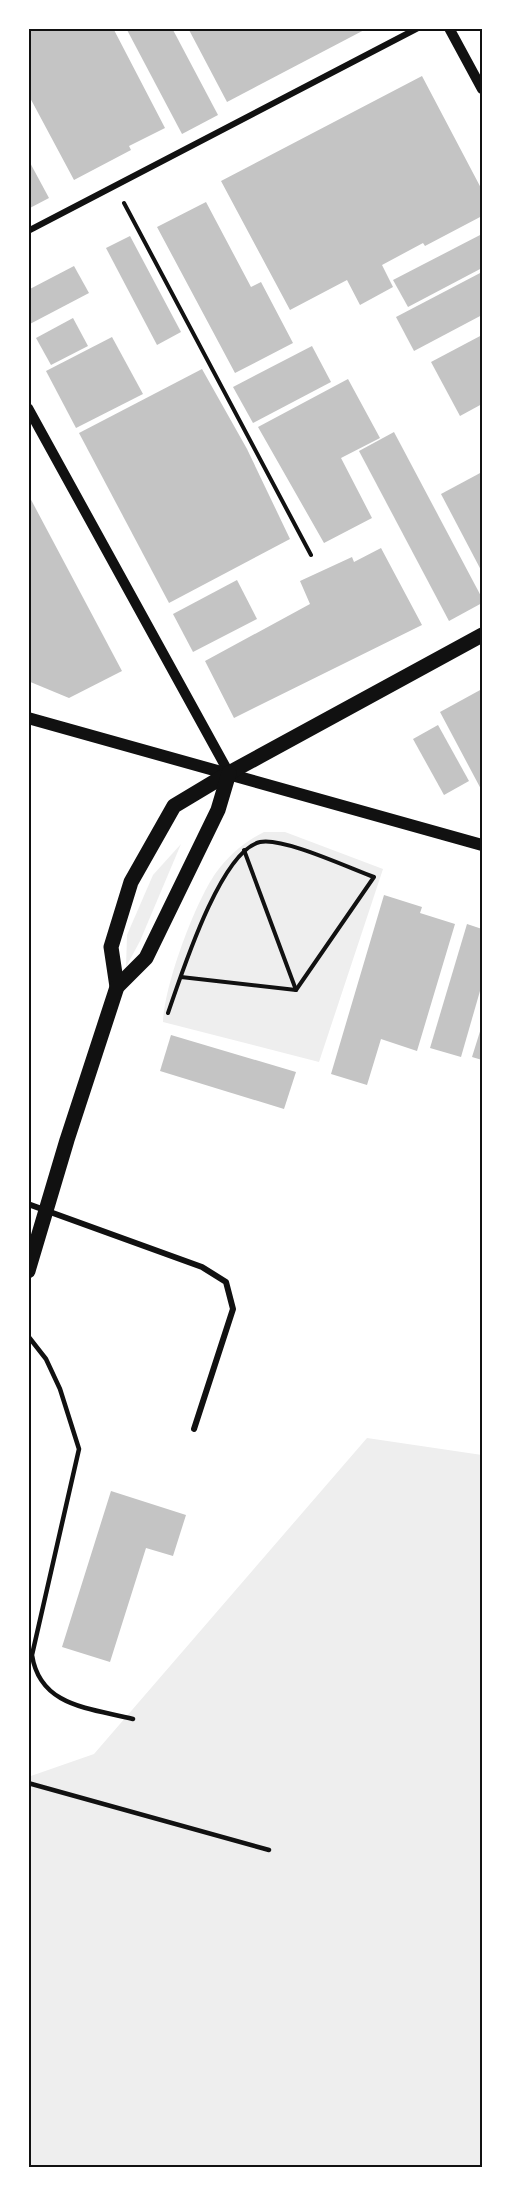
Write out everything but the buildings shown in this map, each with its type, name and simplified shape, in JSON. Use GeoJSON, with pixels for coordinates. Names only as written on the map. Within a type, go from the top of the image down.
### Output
{"type":"FeatureCollection","features":[{"type":"Feature","properties":{"kind":"main road"},"geometry":{"type":"LineString","coordinates":[[28,1271],[117,987],[111,947],[131,882],[174,806],[229,773],[483,635]]}},
{"type":"Feature","properties":{"kind":"main road"},"geometry":{"type":"LineString","coordinates":[[28,718],[483,845]]}},
{"type":"Feature","properties":{"kind":"main road"},"geometry":{"type":"LineString","coordinates":[[117,987],[146,958],[218,810],[229,773]]}},
{"type":"Feature","properties":{"kind":"street"},"geometry":{"type":"LineString","coordinates":[[28,231],[418,28]]}},
{"type":"Feature","properties":{"kind":"street"},"geometry":{"type":"LineString","coordinates":[[449,28],[483,89]]}},
{"type":"Feature","properties":{"kind":"street"},"geometry":{"type":"LineString","coordinates":[[28,408],[229,773]]}},
{"type":"Feature","properties":{"kind":"street"},"geometry":{"type":"LineString","coordinates":[[28,1204],[47,1209],[202,1268],[226,1282],[233,1309],[194,1429]]}},
{"type":"Feature","properties":{"kind":"lane"},"geometry":{"type":"LineString","coordinates":[[28,1336],[46,1359],[60,1389],[79,1449],[32,1655],[34,1669],[41,1684],[63,1701],[133,1719]]}},
{"type":"Feature","properties":{"kind":"lane"},"geometry":{"type":"LineString","coordinates":[[28,1783],[269,1850]]}},
{"type":"Feature","properties":{"kind":"path"},"geometry":{"type":"LineString","coordinates":[[115,187],[311,555]]}},
{"type":"Feature","properties":{"kind":"path"},"geometry":{"type":"LineString","coordinates":[[168,1013],[221,878],[244,850],[260,842],[281,843],[374,877],[296,990]]}},
{"type":"Feature","properties":{"kind":"path"},"geometry":{"type":"LineString","coordinates":[[244,850],[296,990]]}},
{"type":"Feature","properties":{"kind":"path"},"geometry":{"type":"LineString","coordinates":[[181,977],[296,990]]}},
{"type":"Feature","properties":{"kind":"shaded area"},"geometry":{"type":"Polygon","coordinates":[[[264,832],[285,832],[383,869],[319,1062],[163,1022],[174,968],[198,905],[207,888],[231,855],[264,832]]]}},
{"type":"Feature","properties":{"kind":"shaded area"},"geometry":{"type":"Polygon","coordinates":[[[181,844],[140,941],[126,967],[127,935],[153,875],[181,844]]]}},
{"type":"Feature","properties":{"kind":"shaded area"},"geometry":{"type":"Polygon","coordinates":[[[367,1438],[482,1455],[482,2167],[29,2167],[28,1777],[94,1754],[367,1438]]]}}]}
